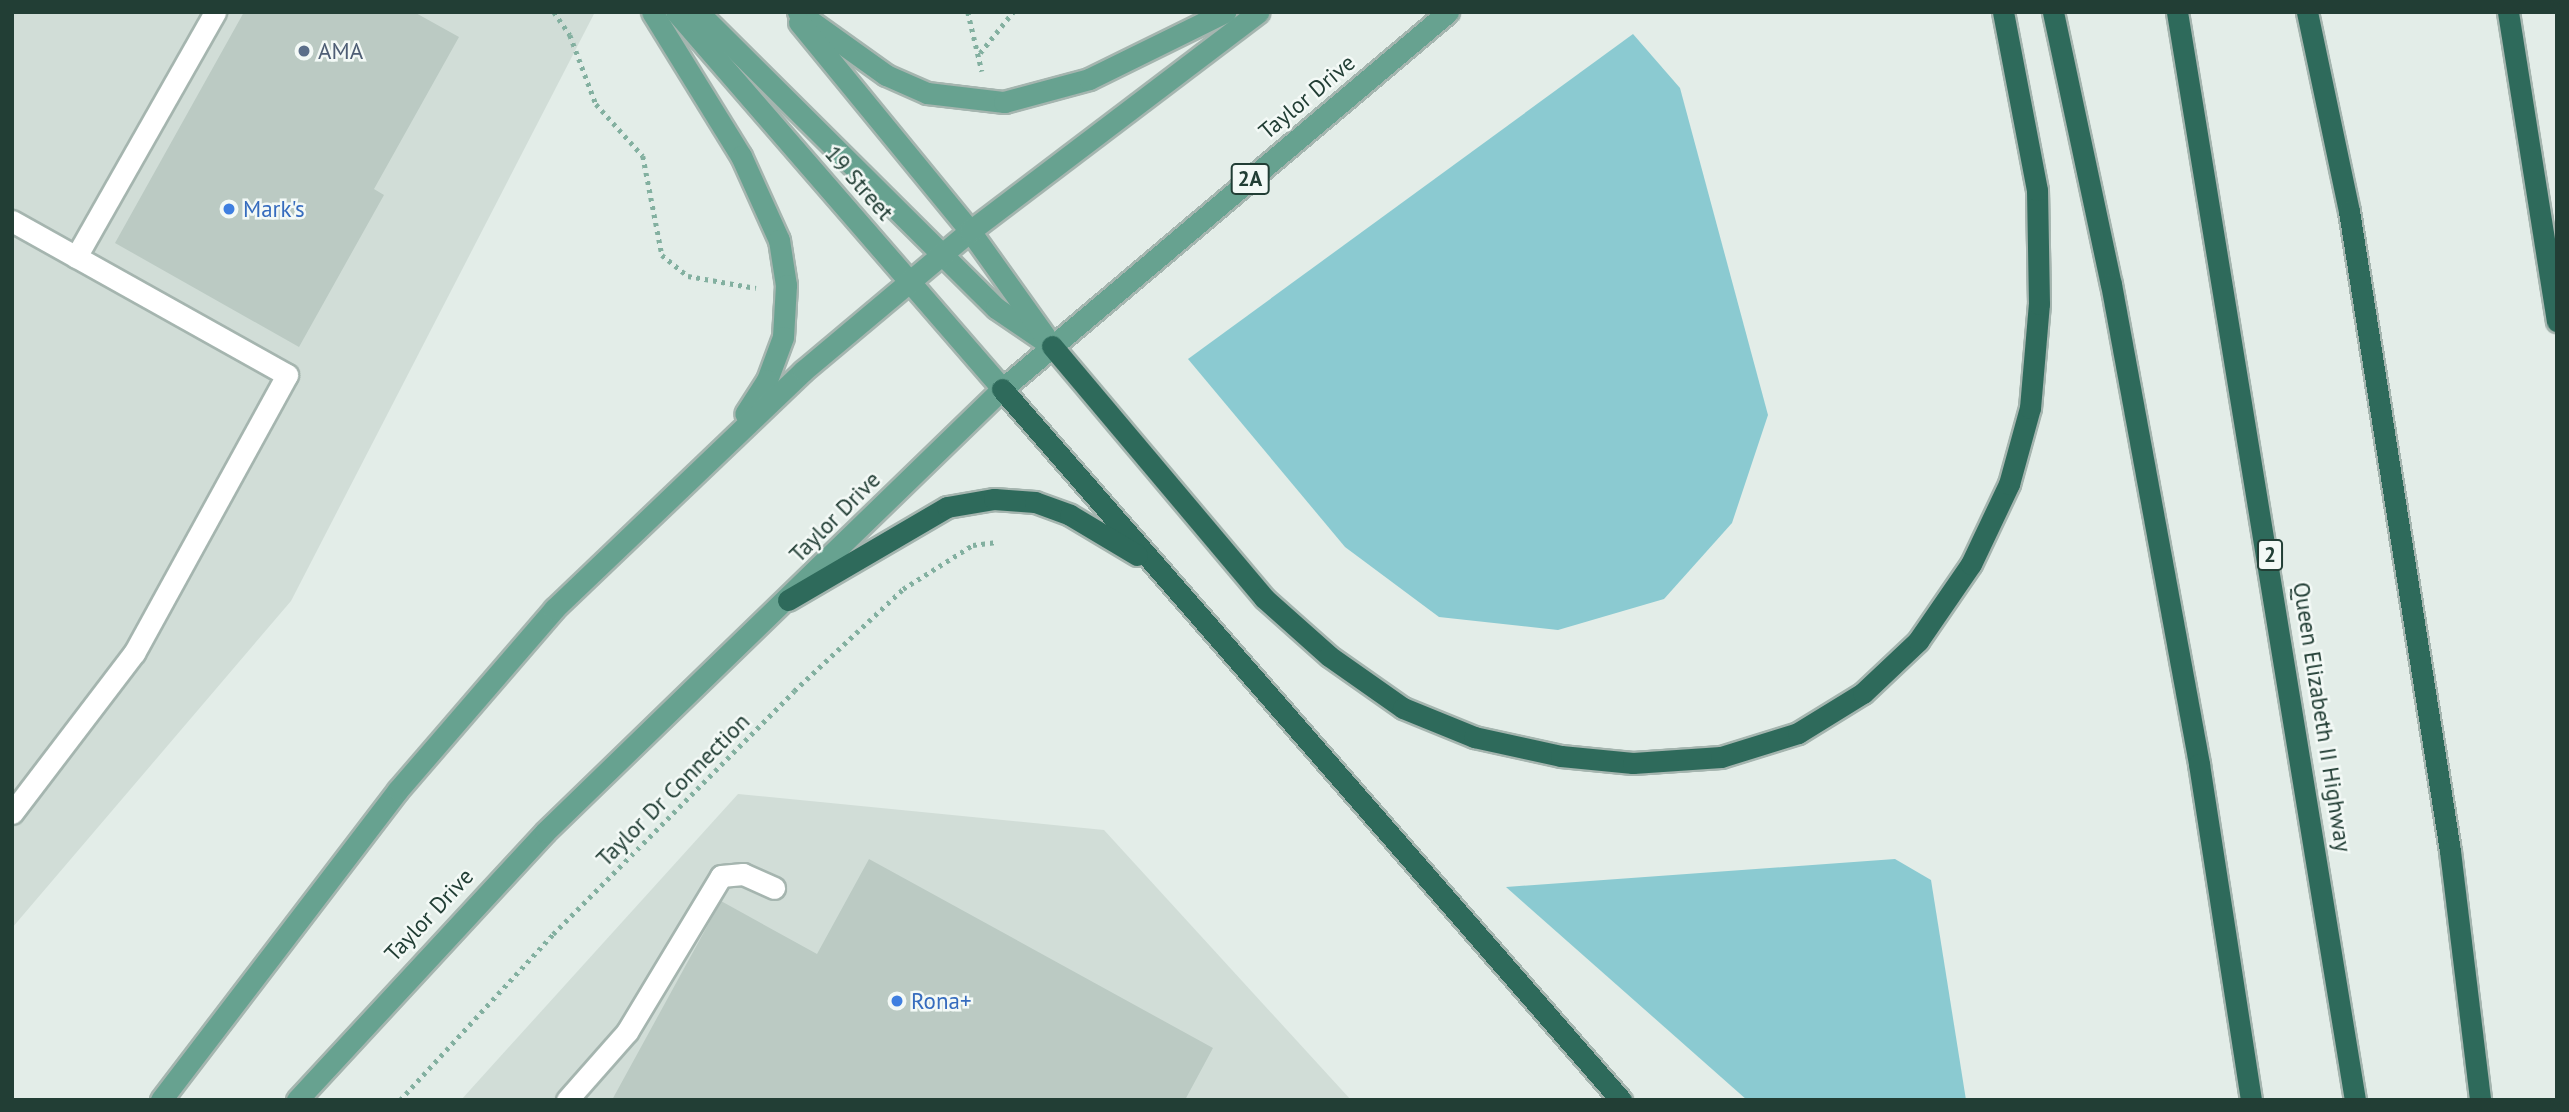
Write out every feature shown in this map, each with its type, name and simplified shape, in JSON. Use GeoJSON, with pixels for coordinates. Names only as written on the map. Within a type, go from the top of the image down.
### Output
{"type":"FeatureCollection","features":[{"type":"Feature","properties":{"kind":"highway"},"geometry":{"type":"LineString","coordinates":[[1052,346],[1264,598],[1329,656],[1403,708],[1474,737],[1561,756],[1633,763],[1721,757],[1798,733],[1863,693],[1918,641],[1971,564],[2009,484],[2029,408],[2038,266],[2037,190],[2003,12]]}},
{"type":"Feature","properties":{"kind":"highway"},"geometry":{"type":"LineString","coordinates":[[2053,12],[2114,298],[2199,764],[2251,1100]]}},
{"type":"Feature","properties":{"kind":"highway","name":"Queen Elizabeth II Highway"},"geometry":{"type":"LineString","coordinates":[[2177,12],[2355,1100]]}},
{"type":"Feature","properties":{"kind":"highway"},"geometry":{"type":"LineString","coordinates":[[2307,12],[2353,238],[2450,851],[2480,1100]]}},
{"type":"Feature","properties":{"kind":"highway"},"geometry":{"type":"LineString","coordinates":[[2508,12],[2557,321]]}},
{"type":"Feature","properties":{"kind":"highway"},"geometry":{"type":"LineString","coordinates":[[1002,389],[1620,1100]]}},
{"type":"Feature","properties":{"kind":"highway"},"geometry":{"type":"LineString","coordinates":[[788,600],[947,508],[993,499],[1035,502],[1070,515],[1154,565]]}},
{"type":"Feature","properties":{"kind":"main road"},"geometry":{"type":"LineString","coordinates":[[652,12],[741,156],[779,240],[786,285],[783,337],[767,380],[730,439]]}},
{"type":"Feature","properties":{"kind":"main road","name":"19 Street"},"geometry":{"type":"LineString","coordinates":[[676,12],[1002,389]]}},
{"type":"Feature","properties":{"kind":"main road"},"geometry":{"type":"LineString","coordinates":[[698,12],[996,308],[1052,346]]}},
{"type":"Feature","properties":{"kind":"main road"},"geometry":{"type":"LineString","coordinates":[[791,12],[970,231],[1052,346]]}},
{"type":"Feature","properties":{"kind":"main road"},"geometry":{"type":"LineString","coordinates":[[798,12],[896,79],[962,100],[1004,102],[1089,79],[1225,12]]}},
{"type":"Feature","properties":{"kind":"main road"},"geometry":{"type":"LineString","coordinates":[[161,1100],[472,699],[554,609],[730,439],[909,281],[970,231],[1258,12]]}},
{"type":"Feature","properties":{"kind":"main road","name":"Taylor Drive"},"geometry":{"type":"LineString","coordinates":[[296,1100],[545,832],[788,600],[1002,389],[1448,12]]}},
{"type":"Feature","properties":{"kind":"lane"},"geometry":{"type":"LineString","coordinates":[[76,257],[215,12]]}},
{"type":"Feature","properties":{"kind":"lane"},"geometry":{"type":"LineString","coordinates":[[12,221],[287,375],[134,653],[12,813]]}},
{"type":"Feature","properties":{"kind":"lane"},"geometry":{"type":"LineString","coordinates":[[567,1100],[627,1032],[721,876],[743,874],[774,888]]}},
{"type":"Feature","properties":{"kind":"path"},"geometry":{"type":"LineString","coordinates":[[554,12],[570,35],[596,104],[643,156],[662,254],[688,276],[761,289]]}},
{"type":"Feature","properties":{"kind":"path"},"geometry":{"type":"LineString","coordinates":[[968,12],[984,79]]}},
{"type":"Feature","properties":{"kind":"path"},"geometry":{"type":"LineString","coordinates":[[980,54],[1013,12]]}},
{"type":"Feature","properties":{"kind":"path","name":"Taylor Dr Connection"},"geometry":{"type":"LineString","coordinates":[[400,1100],[553,934],[794,691],[903,589],[973,545],[997,542]]}},
{"type":"Feature","properties":{"kind":"shaded area"},"geometry":{"type":"Polygon","coordinates":[[[12,12],[595,12],[291,601],[12,928],[12,12]]]}},
{"type":"Feature","properties":{"kind":"shaded area"},"geometry":{"type":"Polygon","coordinates":[[[738,794],[1104,830],[1351,1100],[461,1100],[738,794]]]}},
{"type":"Feature","properties":{"kind":"water"},"geometry":{"type":"Polygon","coordinates":[[[1633,34],[1680,88],[1768,415],[1732,523],[1664,599],[1558,630],[1439,617],[1345,547],[1188,359],[1633,34]]]}},
{"type":"Feature","properties":{"kind":"water"},"geometry":{"type":"Polygon","coordinates":[[[1895,859],[1931,880],[1966,1100],[1747,1100],[1506,887],[1895,859]]]}},
{"type":"Feature","properties":{"kind":"building"},"geometry":{"type":"Polygon","coordinates":[[[244,12],[414,12],[459,37],[374,189],[384,195],[299,347],[115,243],[244,12]]]}},
{"type":"Feature","properties":{"kind":"building","name":"Rona+"},"geometry":{"type":"Polygon","coordinates":[[[869,859],[1213,1048],[1185,1100],[612,1100],[721,901],[817,954],[869,859]]]}},
{"type":"Feature","properties":{"kind":"place","name":"AMA"},"geometry":{"type":"Point","coordinates":[304,51]}},
{"type":"Feature","properties":{"kind":"place","name":"Mark's"},"geometry":{"type":"Point","coordinates":[229,209]}},
{"type":"Feature","properties":{"kind":"place","name":"Rona+"},"geometry":{"type":"Point","coordinates":[897,1001]}}]}
